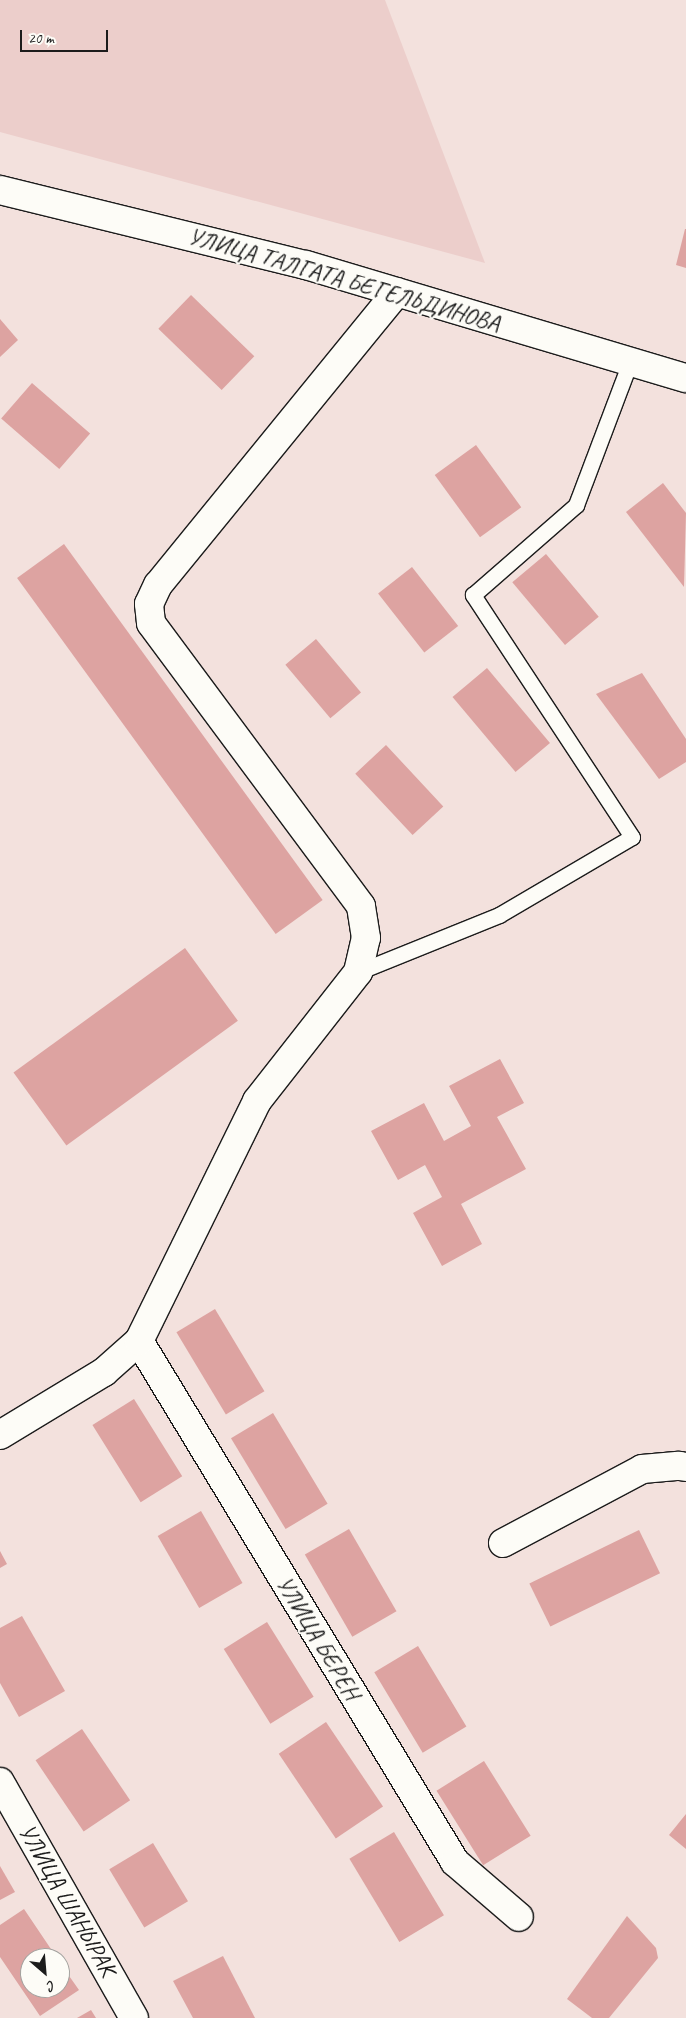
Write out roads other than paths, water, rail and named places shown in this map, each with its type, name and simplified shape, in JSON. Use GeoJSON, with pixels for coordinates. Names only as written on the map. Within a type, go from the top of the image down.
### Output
{"type":"FeatureCollection","features":[{"type":"Feature","properties":{"kind":"street","name":"УЛИЦА ТАЛГАТА БЕГЕЛЬДИНОВА"},"geometry":{"type":"LineString","coordinates":[[0,190],[306,265],[686,378]]}},
{"type":"Feature","properties":{"kind":"street"},"geometry":{"type":"LineString","coordinates":[[0,1435],[104,1372],[138,1341],[257,1102],[358,972],[366,938],[361,906],[151,623],[149,604],[158,585],[397,292]]}},
{"type":"Feature","properties":{"kind":"street","name":"УЛИЦА БЕРЕН"},"geometry":{"type":"LineString","coordinates":[[138,1341],[455,1862],[519,1917]]}},
{"type":"Feature","properties":{"kind":"street"},"geometry":{"type":"LineString","coordinates":[[503,1542],[642,1469],[686,1467]]}},
{"type":"Feature","properties":{"kind":"street","name":"УЛИЦА ШАНЫРАК"},"geometry":{"type":"LineString","coordinates":[[0,1782],[134,2018]]}},
{"type":"Feature","properties":{"kind":"lane"},"geometry":{"type":"LineString","coordinates":[[358,972],[500,915],[632,837],[473,595],[576,505],[630,362]]}}]}
